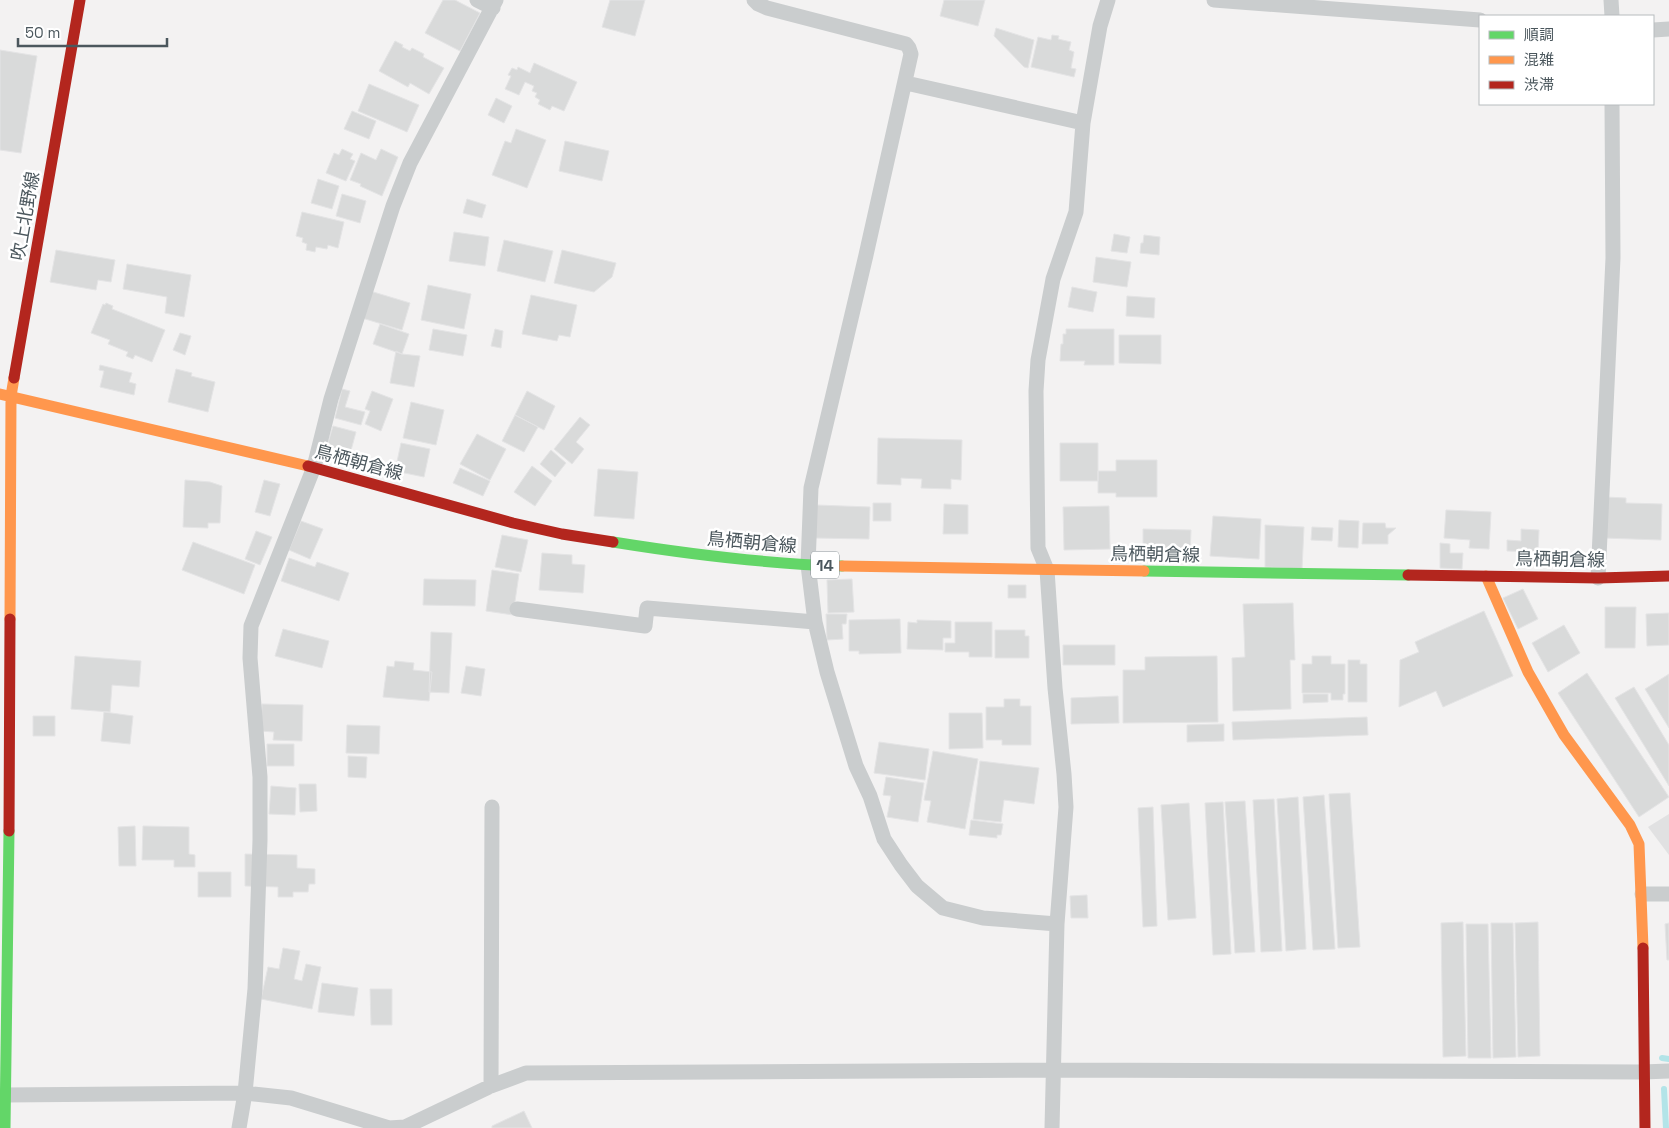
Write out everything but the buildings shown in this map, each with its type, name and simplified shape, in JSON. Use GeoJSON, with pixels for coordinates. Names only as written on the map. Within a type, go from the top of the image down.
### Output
{"type":"FeatureCollection","features":[{"type":"Feature","properties":{"kind":"main road","name":"吹上北野線"},"geometry":{"type":"LineString","coordinates":[[5,1128],[9,838],[5,395],[80,0]]}},
{"type":"Feature","properties":{"kind":"main road","name":"鳥栖朝倉線"},"geometry":{"type":"LineString","coordinates":[[5,395],[314,467],[468,512],[562,534],[673,552],[808,565],[1598,578],[1669,576]]}},
{"type":"Feature","properties":{"kind":"main road"},"geometry":{"type":"LineString","coordinates":[[1486,576],[1528,672],[1564,735],[1630,825],[1639,844],[1642,894],[1644,1128]]}},
{"type":"Feature","properties":{"kind":"street"},"geometry":{"type":"LineString","coordinates":[[239,1128],[245,1092],[254,989],[260,840],[260,777],[250,666],[251,626],[314,467],[331,399],[393,206],[410,163],[494,4],[477,0]]}},
{"type":"Feature","properties":{"kind":"street"},"geometry":{"type":"LineString","coordinates":[[754,0],[767,8],[906,44],[910,48],[911,54],[906,84],[810,488],[808,565],[815,622],[827,672],[856,766],[870,796],[884,839],[917,886],[942,908],[982,918],[1057,924]]}},
{"type":"Feature","properties":{"kind":"street"},"geometry":{"type":"LineString","coordinates":[[1052,1128],[1057,924],[1066,807],[1047,570],[1038,548],[1036,392],[1038,360],[1053,279],[1076,212],[1083,123],[1100,26],[1108,0]]}},
{"type":"Feature","properties":{"kind":"street"},"geometry":{"type":"LineString","coordinates":[[1214,0],[1479,20]]}},
{"type":"Feature","properties":{"kind":"street"},"geometry":{"type":"LineString","coordinates":[[1611,0],[1612,15]]}},
{"type":"Feature","properties":{"kind":"street"},"geometry":{"type":"LineString","coordinates":[[1654,30],[1669,30]]}},
{"type":"Feature","properties":{"kind":"street"},"geometry":{"type":"LineString","coordinates":[[906,84],[1083,123]]}},
{"type":"Feature","properties":{"kind":"street"},"geometry":{"type":"LineString","coordinates":[[1598,578],[1613,258],[1612,105]]}},
{"type":"Feature","properties":{"kind":"street"},"geometry":{"type":"LineString","coordinates":[[517,609],[645,626],[647,608],[815,622]]}},
{"type":"Feature","properties":{"kind":"street"},"geometry":{"type":"LineString","coordinates":[[491,1086],[492,807]]}},
{"type":"Feature","properties":{"kind":"street"},"geometry":{"type":"LineString","coordinates":[[1642,894],[1669,894]]}},
{"type":"Feature","properties":{"kind":"street"},"geometry":{"type":"LineString","coordinates":[[5,1095],[245,1092],[291,1098],[389,1128],[405,1127],[491,1086],[526,1073],[1053,1070],[1643,1072],[1669,1070]]}},
{"type":"Feature","properties":{"kind":"shaded area"},"geometry":{"type":"Polygon","coordinates":[[[1669,814],[1669,855],[1648,827],[1669,814]]]}},
{"type":"Feature","properties":{"kind":"waterway"},"geometry":{"type":"LineString","coordinates":[[1662,1058],[1669,1059]]}},
{"type":"Feature","properties":{"kind":"waterway"},"geometry":{"type":"LineString","coordinates":[[1664,1089],[1666,1128]]}},
{"type":"Feature","properties":{"kind":"traffic: fast"},"geometry":{"type":"LineString","coordinates":[[613,542],[727,558],[842,566]]}},
{"type":"Feature","properties":{"kind":"traffic: fast"},"geometry":{"type":"LineString","coordinates":[[1144,571],[1408,575]]}},
{"type":"Feature","properties":{"kind":"traffic: fast"},"geometry":{"type":"LineString","coordinates":[[5,1128],[9,831]]}},
{"type":"Feature","properties":{"kind":"traffic: slow"},"geometry":{"type":"LineString","coordinates":[[10,619],[11,396],[14,378]]}},
{"type":"Feature","properties":{"kind":"traffic: slow"},"geometry":{"type":"LineString","coordinates":[[0,394],[308,466]]}},
{"type":"Feature","properties":{"kind":"traffic: slow"},"geometry":{"type":"LineString","coordinates":[[842,566],[1144,571]]}},
{"type":"Feature","properties":{"kind":"traffic: slow"},"geometry":{"type":"LineString","coordinates":[[1486,576],[1528,672],[1564,735],[1630,825],[1639,844],[1643,948]]}},
{"type":"Feature","properties":{"kind":"traffic: jam"},"geometry":{"type":"LineString","coordinates":[[14,378],[80,0]]}},
{"type":"Feature","properties":{"kind":"traffic: jam"},"geometry":{"type":"LineString","coordinates":[[308,466],[513,523],[562,534],[613,542]]}},
{"type":"Feature","properties":{"kind":"traffic: jam"},"geometry":{"type":"LineString","coordinates":[[1408,575],[1598,578],[1669,576]]}},
{"type":"Feature","properties":{"kind":"traffic: jam"},"geometry":{"type":"LineString","coordinates":[[9,831],[10,619]]}},
{"type":"Feature","properties":{"kind":"traffic: jam"},"geometry":{"type":"LineString","coordinates":[[1643,948],[1645,1128]]}}]}
